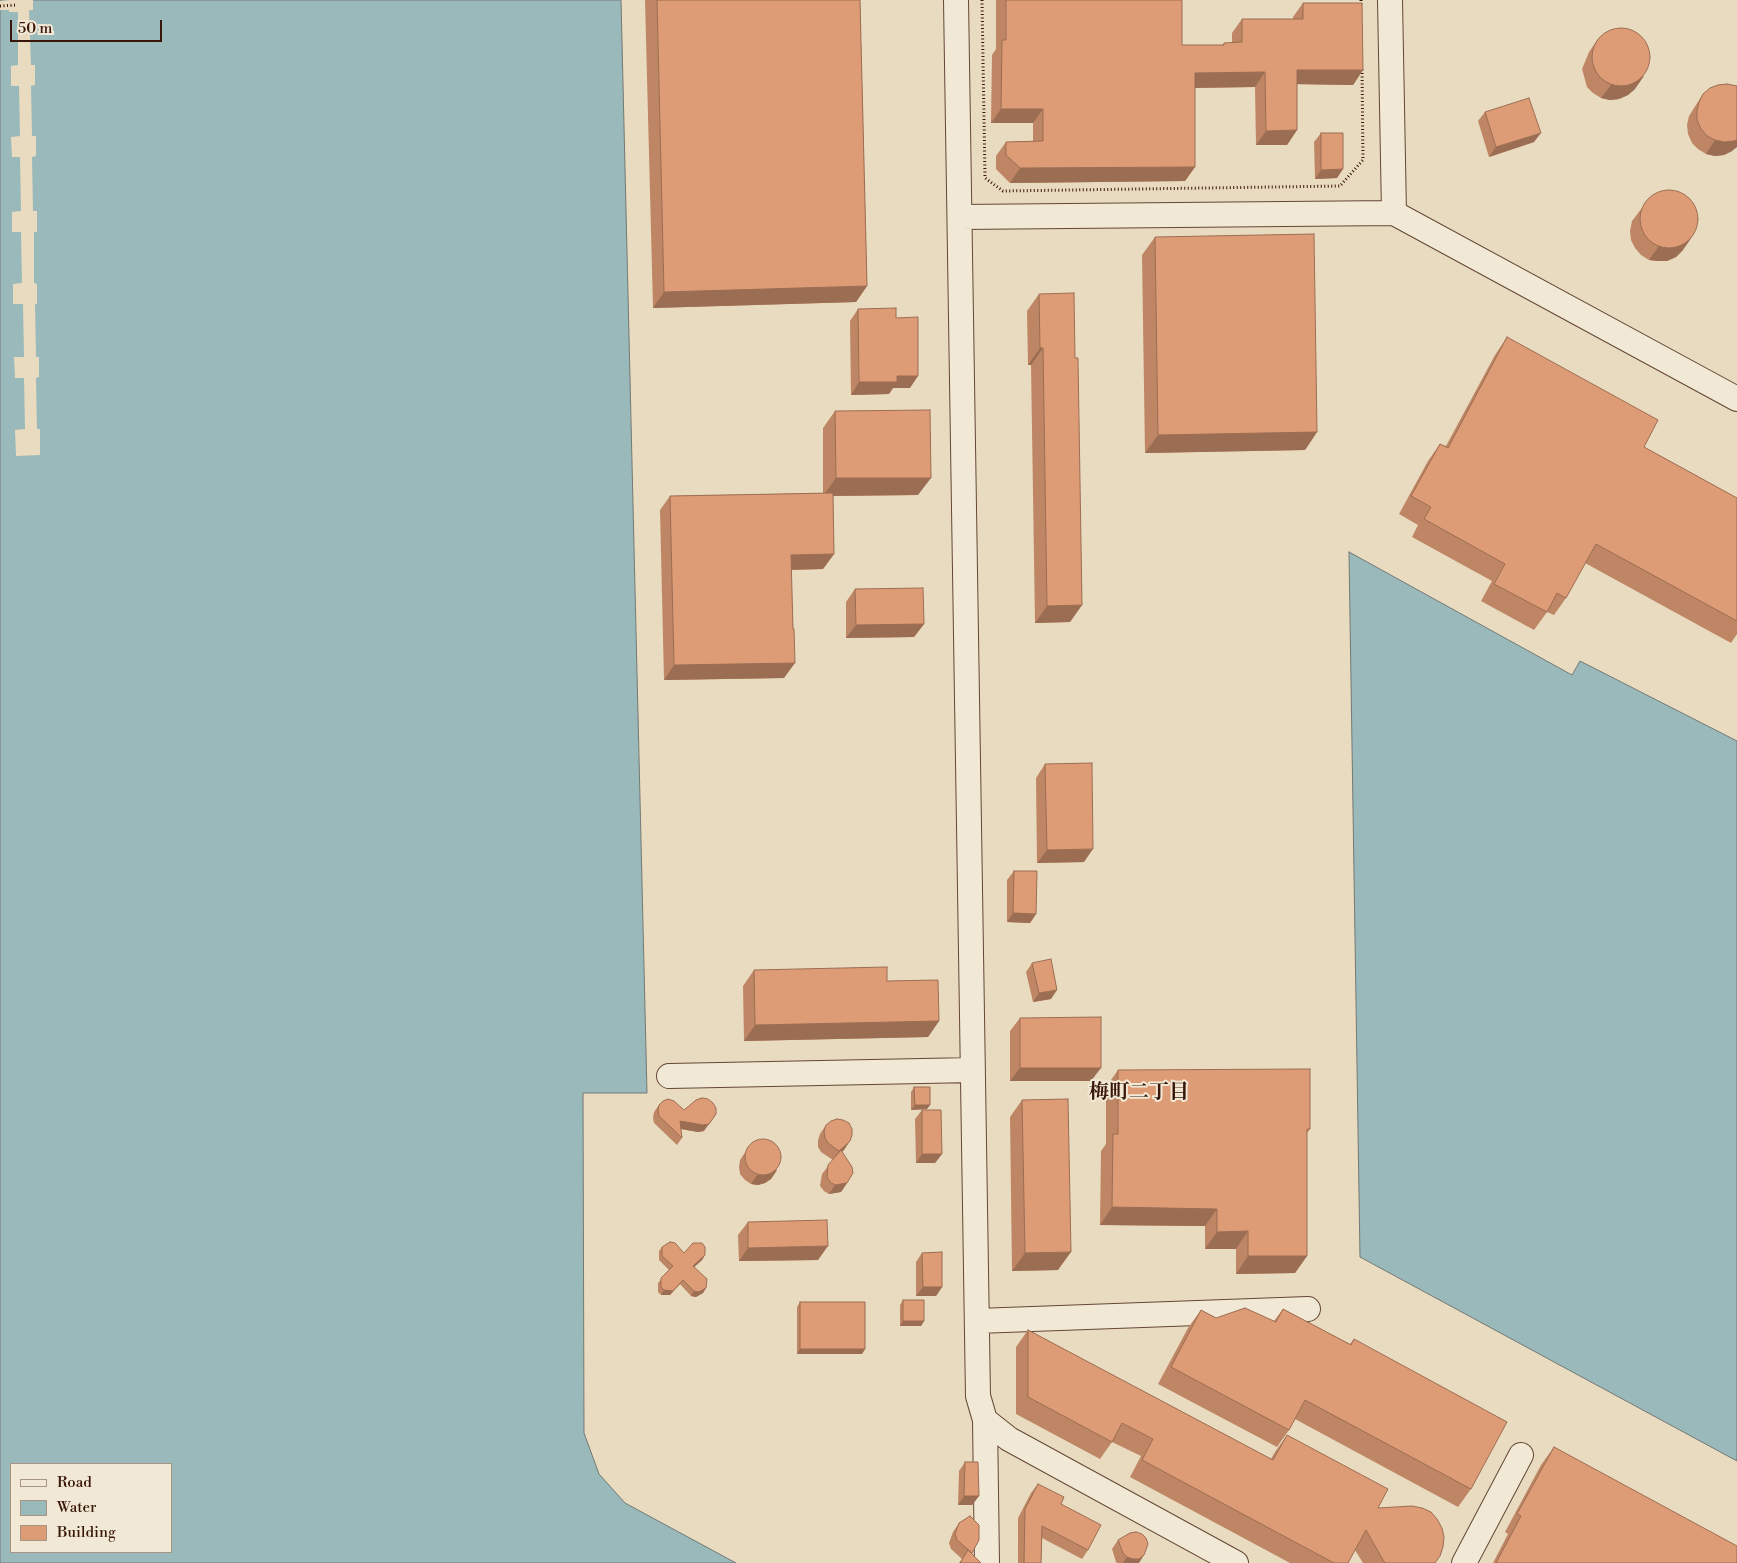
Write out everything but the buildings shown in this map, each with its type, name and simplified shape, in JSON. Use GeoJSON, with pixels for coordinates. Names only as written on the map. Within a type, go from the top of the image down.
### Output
{"type":"FeatureCollection","features":[{"type":"Feature","properties":{"kind":"street"},"geometry":{"type":"LineString","coordinates":[[956,0],[978,1396],[985,1420],[987,1563]]}},
{"type":"Feature","properties":{"kind":"street"},"geometry":{"type":"LineString","coordinates":[[1390,0],[1394,213]]}},
{"type":"Feature","properties":{"kind":"street"},"geometry":{"type":"LineString","coordinates":[[960,217],[1394,213],[1737,399]]}},
{"type":"Feature","properties":{"kind":"street"},"geometry":{"type":"LineString","coordinates":[[668,1076],[973,1070]]}},
{"type":"Feature","properties":{"kind":"street"},"geometry":{"type":"LineString","coordinates":[[977,1321],[1308,1309]]}},
{"type":"Feature","properties":{"kind":"street"},"geometry":{"type":"LineString","coordinates":[[985,1420],[1009,1439],[1236,1563]]}},
{"type":"Feature","properties":{"kind":"street"},"geometry":{"type":"LineString","coordinates":[[1464,1563],[1521,1455]]}},
{"type":"Feature","properties":{"kind":"path"},"geometry":{"type":"LineString","coordinates":[[982,0],[985,178],[1003,191],[1340,186],[1363,160],[1362,66]]}},
{"type":"Feature","properties":{"kind":"path"},"geometry":{"type":"LineString","coordinates":[[1361,0],[1361,9]]}},
{"type":"Feature","properties":{"kind":"path"},"geometry":{"type":"LineString","coordinates":[[0,6],[17,5]]}},
{"type":"Feature","properties":{"kind":"water"},"geometry":{"type":"Polygon","coordinates":[[[0,0],[621,0],[647,1093],[583,1093],[584,1433],[599,1474],[625,1503],[736,1563],[0,1563],[0,0]]]}},
{"type":"Feature","properties":{"kind":"water"},"geometry":{"type":"Polygon","coordinates":[[[1349,552],[1572,675],[1580,661],[1737,741],[1737,1461],[1360,1257],[1349,552]]]}},
{"type":"Feature","properties":{"kind":"pier"},"geometry":{"type":"Polygon","coordinates":[[[33,0],[33,10],[29,10],[31,65],[35,65],[35,85],[31,86],[32,136],[36,136],[36,156],[32,157],[33,211],[37,211],[37,232],[34,232],[34,283],[37,284],[37,304],[35,304],[36,357],[39,357],[39,377],[36,378],[37,429],[40,429],[40,455],[16,456],[15,430],[25,429],[24,378],[15,378],[14,357],[24,357],[23,304],[13,304],[13,284],[22,283],[21,232],[12,232],[12,212],[21,211],[20,157],[12,157],[11,137],[20,136],[19,86],[11,86],[11,66],[18,65],[18,12],[0,10],[0,1],[33,0]]]}},
{"type":"Feature","properties":{"kind":"district","name":"梅町二丁目"},"geometry":{"type":"Point","coordinates":[1139,1093]}}]}
